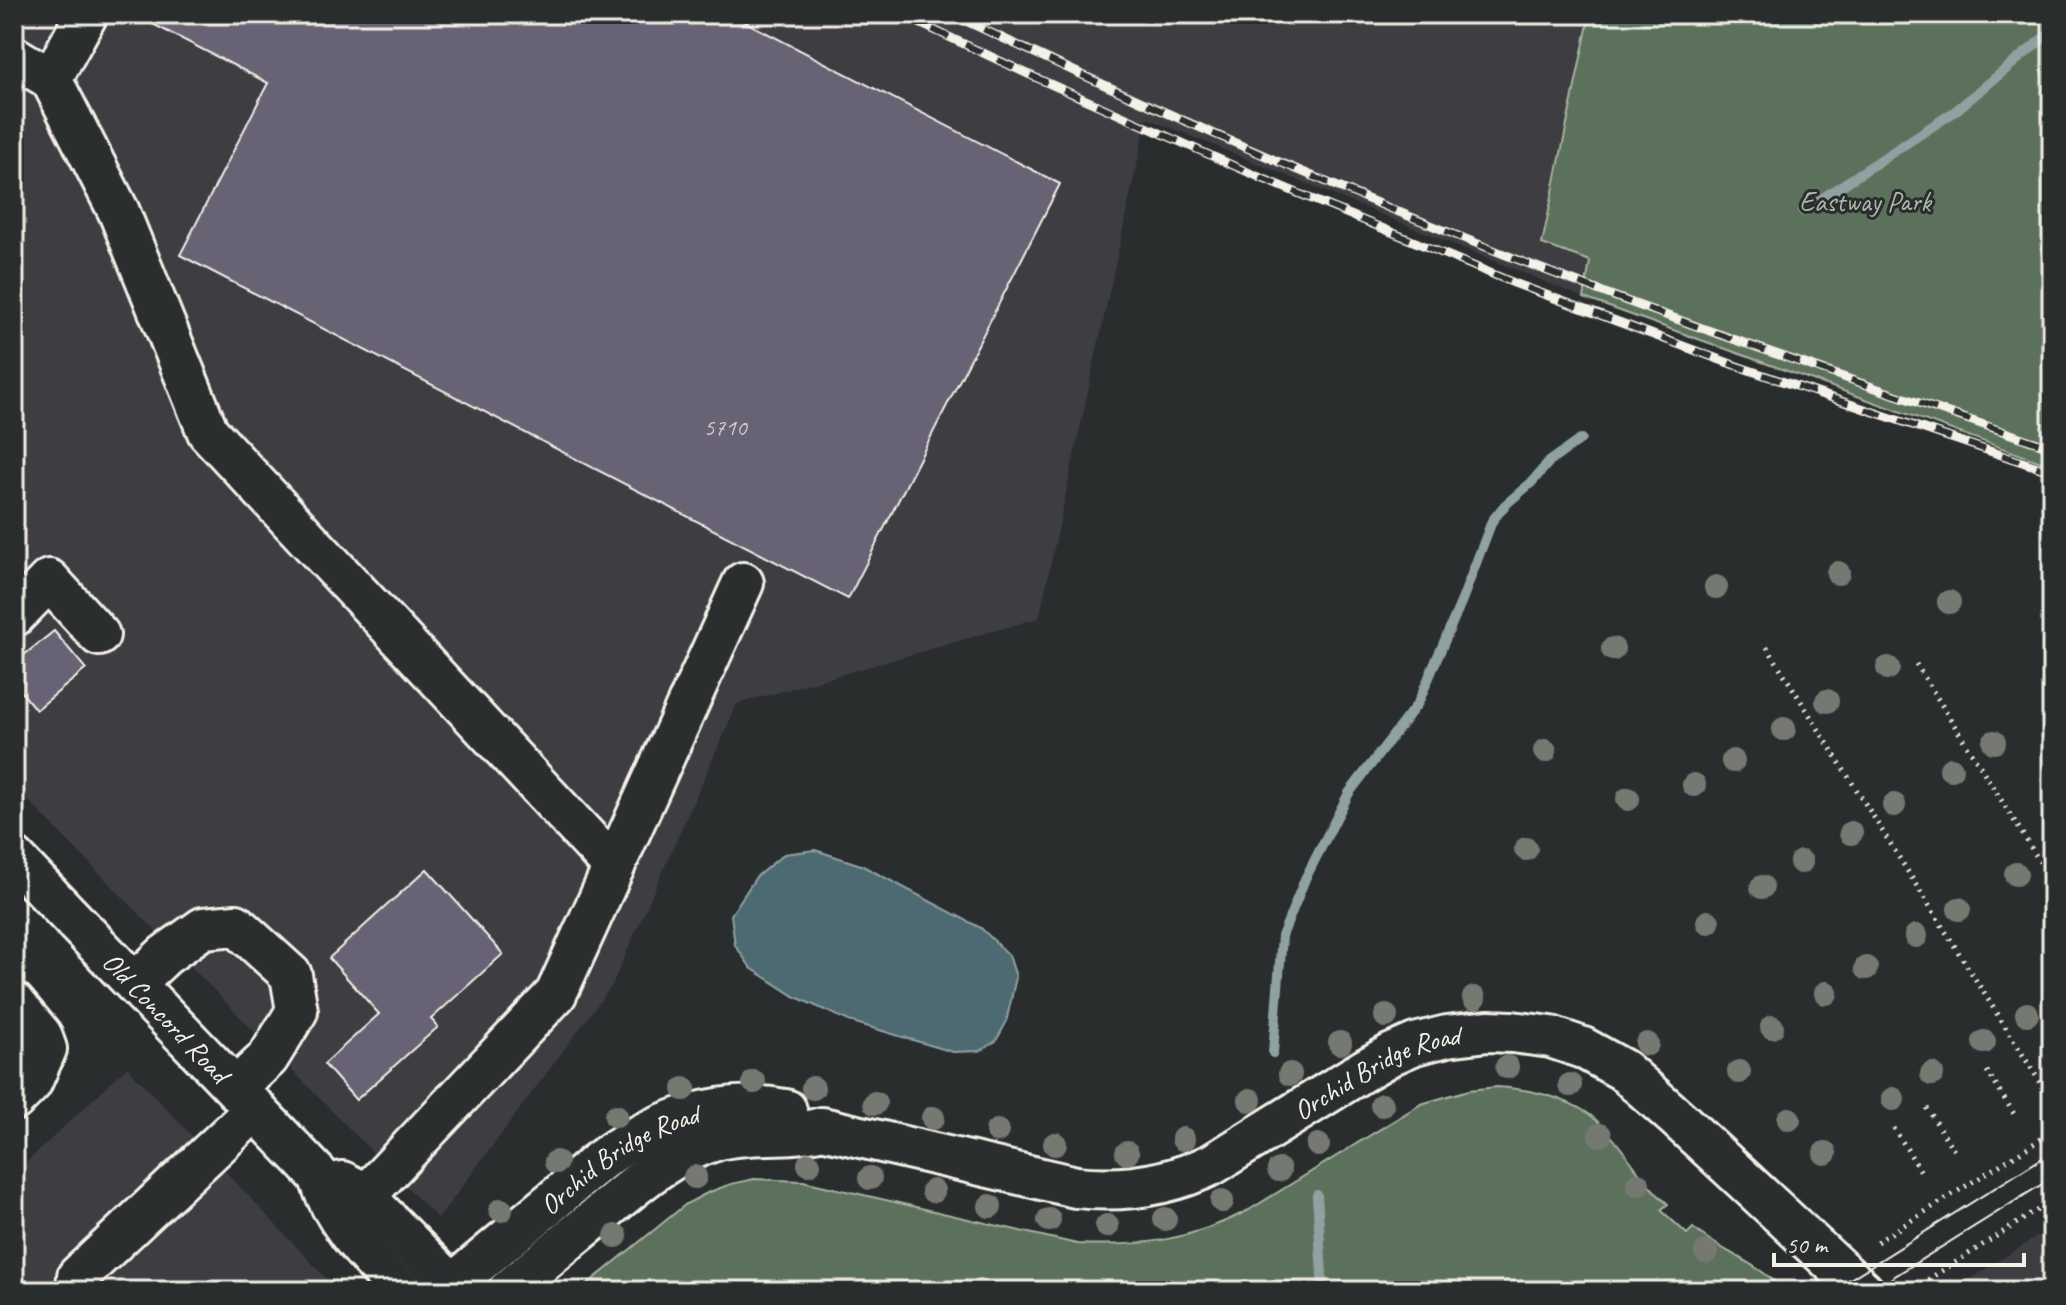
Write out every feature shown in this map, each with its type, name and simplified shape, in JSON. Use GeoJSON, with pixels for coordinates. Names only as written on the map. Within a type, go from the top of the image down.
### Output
{"type":"FeatureCollection","features":[{"type":"Feature","properties":{"kind":"street"},"geometry":{"type":"LineString","coordinates":[[51,79],[87,14]]}},
{"type":"Feature","properties":{"kind":"street"},"geometry":{"type":"LineString","coordinates":[[14,57],[51,79],[119,212],[208,432],[614,867]]}},
{"type":"Feature","properties":{"kind":"street"},"geometry":{"type":"LineString","coordinates":[[14,616],[49,580],[99,635]]}},
{"type":"Feature","properties":{"kind":"street"},"geometry":{"type":"LineString","coordinates":[[364,1197],[556,994],[743,583]]}},
{"type":"Feature","properties":{"kind":"street","name":"Old Concord Road"},"geometry":{"type":"LineString","coordinates":[[14,858],[319,1176],[324,1192],[346,1231],[402,1291]]}},
{"type":"Feature","properties":{"kind":"street"},"geometry":{"type":"LineString","coordinates":[[77,1291],[78,1276],[246,1098],[297,1011],[291,975],[236,925],[203,928],[165,955],[135,983]]}},
{"type":"Feature","properties":{"kind":"street"},"geometry":{"type":"LineString","coordinates":[[14,1003],[41,1035],[46,1049],[31,1083],[14,1100]]}},
{"type":"Feature","properties":{"kind":"street","name":"Orchid Bridge Road"},"geometry":{"type":"LineString","coordinates":[[451,1289],[598,1162],[665,1123],[693,1114],[756,1107],[784,1109],[806,1117],[822,1128],[1076,1187],[1108,1189],[1147,1186],[1188,1174],[1228,1156],[1366,1069],[1407,1047],[1431,1039],[1488,1031],[1551,1037],[1583,1048],[1623,1070],[1863,1291]]}},
{"type":"Feature","properties":{"kind":"street","name":"Orchid Bridge Road"},"geometry":{"type":"LineString","coordinates":[[508,1291],[645,1177],[673,1158],[730,1136],[796,1133],[822,1128]]}},
{"type":"Feature","properties":{"kind":"street","name":"Old Concord Road"},"geometry":{"type":"LineString","coordinates":[[319,1176],[338,1180],[364,1197],[451,1289]]}},
{"type":"Feature","properties":{"kind":"path"},"geometry":{"type":"LineString","coordinates":[[1767,647],[2048,1095]]}},
{"type":"Feature","properties":{"kind":"path"},"geometry":{"type":"LineString","coordinates":[[1916,664],[2052,881]]}},
{"type":"Feature","properties":{"kind":"path"},"geometry":{"type":"LineString","coordinates":[[1987,1071],[2016,1117]]}},
{"type":"Feature","properties":{"kind":"path"},"geometry":{"type":"LineString","coordinates":[[1927,1108],[1956,1154]]}},
{"type":"Feature","properties":{"kind":"path"},"geometry":{"type":"LineString","coordinates":[[1894,1128],[1923,1175]]}},
{"type":"Feature","properties":{"kind":"path"},"geometry":{"type":"LineString","coordinates":[[1877,1242],[2052,1132]]}},
{"type":"Feature","properties":{"kind":"path"},"geometry":{"type":"LineString","coordinates":[[1921,1284],[2052,1201]]}},
{"type":"Feature","properties":{"kind":"shaded area"},"geometry":{"type":"Polygon","coordinates":[[[14,14],[1627,14],[1584,298],[1147,118],[1039,618],[737,704],[612,985],[438,1219],[14,786],[14,14]]]}},
{"type":"Feature","properties":{"kind":"shaded area"},"geometry":{"type":"Polygon","coordinates":[[[127,1067],[338,1291],[14,1291],[14,1174],[127,1067]]]}},
{"type":"Feature","properties":{"kind":"shaded area"},"geometry":{"type":"Polygon","coordinates":[[[2052,1227],[2052,1291],[1951,1291],[2052,1227]]]}},
{"type":"Feature","properties":{"kind":"green space","name":"Eastway Park"},"geometry":{"type":"Polygon","coordinates":[[[1590,14],[2052,14],[2052,466],[1584,298],[1590,261],[1542,244],[1590,14]]]}},
{"type":"Feature","properties":{"kind":"green space"},"geometry":{"type":"Polygon","coordinates":[[[1497,1087],[1543,1094],[1586,1112],[1606,1130],[1668,1204],[1661,1210],[1687,1234],[1693,1228],[1763,1272],[1785,1291],[579,1291],[686,1204],[731,1184],[754,1179],[803,1181],[1077,1244],[1123,1244],[1186,1235],[1249,1210],[1421,1104],[1469,1090],[1497,1087]]]}},
{"type":"Feature","properties":{"kind":"water"},"geometry":{"type":"Polygon","coordinates":[[[815,850],[861,865],[981,928],[1009,955],[1016,977],[1006,1023],[996,1041],[980,1051],[953,1052],[849,1021],[796,997],[751,968],[735,945],[731,915],[756,877],[784,854],[815,850]]]}},
{"type":"Feature","properties":{"kind":"building"},"geometry":{"type":"Polygon","coordinates":[[[143,14],[730,14],[1060,184],[848,599],[180,255],[268,83],[141,18],[143,14]]]}},
{"type":"Feature","properties":{"kind":"building"},"geometry":{"type":"Polygon","coordinates":[[[54,631],[86,669],[36,710],[14,683],[14,663],[54,631]]]}},
{"type":"Feature","properties":{"kind":"building"},"geometry":{"type":"Polygon","coordinates":[[[427,869],[503,954],[431,1019],[438,1027],[356,1100],[324,1064],[379,1014],[329,958],[427,869]]]}},
{"type":"Feature","properties":{"kind":"waterway"},"geometry":{"type":"LineString","coordinates":[[1803,211],[1954,112],[2052,31]]}},
{"type":"Feature","properties":{"kind":"waterway"},"geometry":{"type":"LineString","coordinates":[[1273,1053],[1282,936],[1305,879],[1349,793],[1418,703],[1492,521],[1549,462],[1581,439]]}},
{"type":"Feature","properties":{"kind":"waterway"},"geometry":{"type":"LineString","coordinates":[[1317,1195],[1323,1291]]}},
{"type":"Feature","properties":{"kind":"tram line"},"geometry":{"type":"LineString","coordinates":[[1831,1291],[2052,1152]]}},
{"type":"Feature","properties":{"kind":"tram line"},"geometry":{"type":"LineString","coordinates":[[1871,1291],[2052,1178]]}},
{"type":"Feature","properties":{"kind":"railway"},"geometry":{"type":"LineString","coordinates":[[900,14],[1259,177],[1514,283],[1734,365],[2052,472]]}},
{"type":"Feature","properties":{"kind":"railway"},"geometry":{"type":"LineString","coordinates":[[951,14],[1200,128],[1538,268],[1784,357],[2052,448]]}}]}
